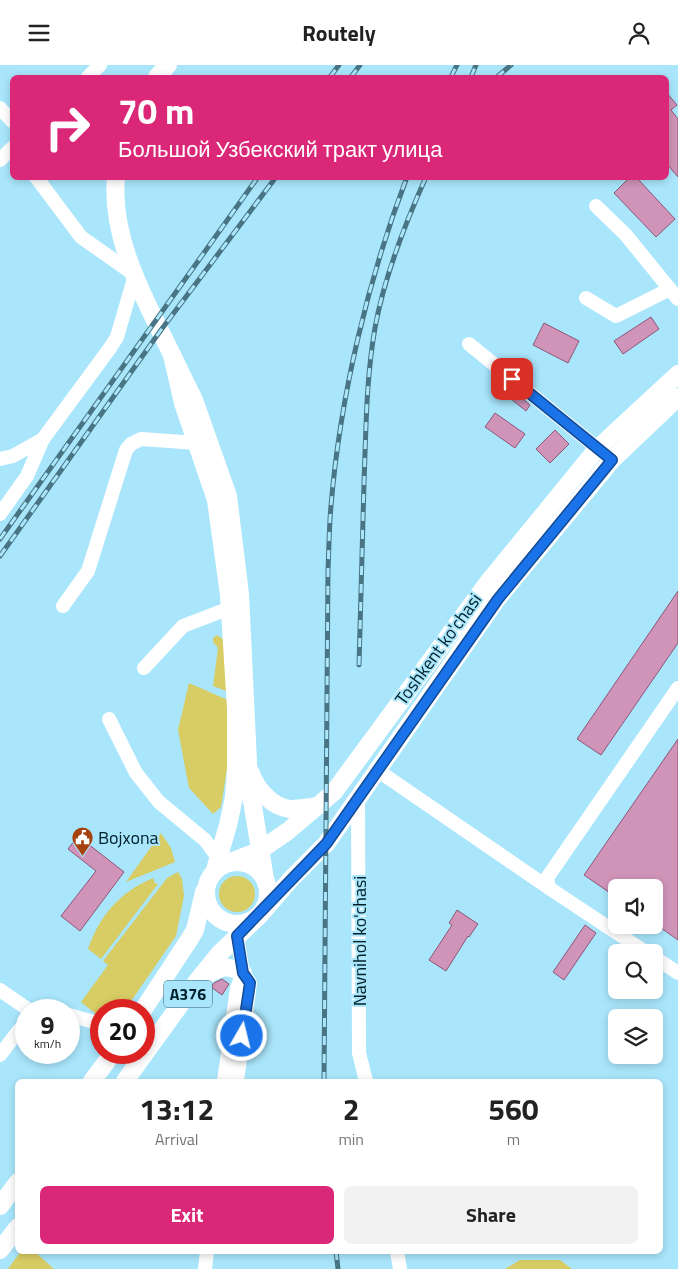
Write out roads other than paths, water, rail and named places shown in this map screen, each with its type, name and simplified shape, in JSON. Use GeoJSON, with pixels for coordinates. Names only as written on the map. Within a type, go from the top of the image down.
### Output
{"type":"FeatureCollection","features":[{"type":"Feature","properties":{"kind":"main road"},"geometry":{"type":"LineString","coordinates":[[160,75],[168,65]]}},
{"type":"Feature","properties":{"kind":"main road"},"geometry":{"type":"LineString","coordinates":[[116,180],[114,200],[122,241],[135,275],[194,399],[228,495],[248,783],[259,851],[267,886],[267,901],[260,915],[236,930],[212,913],[206,899],[205,889]]}},
{"type":"Feature","properties":{"kind":"main road"},"geometry":{"type":"LineString","coordinates":[[150,999],[195,930],[207,882],[220,864],[230,815],[236,770],[235,608],[216,500],[183,403],[172,355]]}},
{"type":"Feature","properties":{"kind":"main road","name":"Toshkent ko'chasi"},"geometry":{"type":"LineString","coordinates":[[220,864],[259,851],[288,831],[334,792],[486,585],[597,449],[678,374]]}},
{"type":"Feature","properties":{"kind":"main road","name":"Toshkent ko'chasi"},"geometry":{"type":"LineString","coordinates":[[260,915],[291,879],[326,844],[498,599],[612,460],[678,397]]}},
{"type":"Feature","properties":{"kind":"main road"},"geometry":{"type":"LineString","coordinates":[[248,763],[253,780],[260,791],[276,803],[291,809],[318,806]]}},
{"type":"Feature","properties":{"kind":"main road"},"geometry":{"type":"LineString","coordinates":[[220,864],[245,863],[253,866],[265,879]]}},
{"type":"Feature","properties":{"kind":"main road","name":"A376"},"geometry":{"type":"LineString","coordinates":[[126,1079],[236,930]]}},
{"type":"Feature","properties":{"kind":"main road"},"geometry":{"type":"LineString","coordinates":[[198,980],[222,967],[232,968],[243,973]]}},
{"type":"Feature","properties":{"kind":"main road"},"geometry":{"type":"LineString","coordinates":[[94,1079],[105,1064]]}},
{"type":"Feature","properties":{"kind":"main road"},"geometry":{"type":"LineString","coordinates":[[0,1206],[15,1186]]}},
{"type":"Feature","properties":{"kind":"main road"},"geometry":{"type":"LineString","coordinates":[[0,1250],[15,1231]]}},
{"type":"Feature","properties":{"kind":"street"},"geometry":{"type":"LineString","coordinates":[[90,75],[100,65]]}},
{"type":"Feature","properties":{"kind":"street"},"geometry":{"type":"LineString","coordinates":[[0,108],[10,119]]}},
{"type":"Feature","properties":{"kind":"street"},"geometry":{"type":"LineString","coordinates":[[0,160],[10,150]]}},
{"type":"Feature","properties":{"kind":"street"},"geometry":{"type":"LineString","coordinates":[[0,514],[27,476],[43,439],[116,337],[135,275],[81,237],[38,180]]}},
{"type":"Feature","properties":{"kind":"street"},"geometry":{"type":"LineString","coordinates":[[586,298],[616,316],[674,294],[625,234],[596,206]]}},
{"type":"Feature","properties":{"kind":"street"},"geometry":{"type":"LineString","coordinates":[[469,345],[612,460]]}},
{"type":"Feature","properties":{"kind":"street"},"geometry":{"type":"LineString","coordinates":[[0,459],[13,456],[43,439]]}},
{"type":"Feature","properties":{"kind":"street"},"geometry":{"type":"LineString","coordinates":[[63,606],[88,571],[126,451],[131,444],[141,439],[197,443]]}},
{"type":"Feature","properties":{"kind":"street"},"geometry":{"type":"LineString","coordinates":[[144,668],[183,626],[235,608]]}},
{"type":"Feature","properties":{"kind":"street"},"geometry":{"type":"LineString","coordinates":[[549,888],[547,878],[678,688]]}},
{"type":"Feature","properties":{"kind":"street"},"geometry":{"type":"LineString","coordinates":[[109,719],[136,773],[159,802],[205,840],[220,864]]}},
{"type":"Feature","properties":{"kind":"street"},"geometry":{"type":"LineString","coordinates":[[377,770],[633,944]]}},
{"type":"Feature","properties":{"kind":"street","name":"Navnihol ko'chasi"},"geometry":{"type":"LineString","coordinates":[[358,799],[359,1053],[366,1079]]}},
{"type":"Feature","properties":{"kind":"street"},"geometry":{"type":"LineString","coordinates":[[236,930],[243,973],[250,983],[237,1079]]}},
{"type":"Feature","properties":{"kind":"street"},"geometry":{"type":"LineString","coordinates":[[663,963],[678,973]]}},
{"type":"Feature","properties":{"kind":"street"},"geometry":{"type":"LineString","coordinates":[[224,1079],[236,988],[243,973]]}},
{"type":"Feature","properties":{"kind":"street"},"geometry":{"type":"LineString","coordinates":[[0,990],[15,1000]]}},
{"type":"Feature","properties":{"kind":"street"},"geometry":{"type":"LineString","coordinates":[[0,1055],[15,1035]]}},
{"type":"Feature","properties":{"kind":"street"},"geometry":{"type":"LineString","coordinates":[[205,1269],[207,1254]]}},
{"type":"Feature","properties":{"kind":"street"},"geometry":{"type":"LineString","coordinates":[[398,1254],[400,1269]]}},
{"type":"Feature","properties":{"kind":"railway"},"geometry":{"type":"LineString","coordinates":[[332,75],[339,65]]}},
{"type":"Feature","properties":{"kind":"railway"},"geometry":{"type":"LineString","coordinates":[[352,75],[360,65]]}},
{"type":"Feature","properties":{"kind":"railway"},"geometry":{"type":"LineString","coordinates":[[452,75],[457,65]]}},
{"type":"Feature","properties":{"kind":"railway"},"geometry":{"type":"LineString","coordinates":[[472,75],[476,65]]}},
{"type":"Feature","properties":{"kind":"railway"},"geometry":{"type":"LineString","coordinates":[[499,75],[511,65]]}},
{"type":"Feature","properties":{"kind":"railway"},"geometry":{"type":"LineString","coordinates":[[0,539],[256,180]]}},
{"type":"Feature","properties":{"kind":"railway"},"geometry":{"type":"LineString","coordinates":[[0,556],[161,330],[274,180]]}},
{"type":"Feature","properties":{"kind":"railway"},"geometry":{"type":"LineString","coordinates":[[324,1079],[328,570],[331,506],[341,423],[358,339],[380,256],[406,180]]}},
{"type":"Feature","properties":{"kind":"railway"},"geometry":{"type":"LineString","coordinates":[[359,665],[366,425],[372,347],[379,309],[390,270],[403,232],[425,180]]}},
{"type":"Feature","properties":{"kind":"railway"},"geometry":{"type":"LineString","coordinates":[[336,1254],[338,1269]]}},
{"type":"Feature","properties":{"kind":"place","name":"Bojxona"},"geometry":{"type":"Point","coordinates":[82,856]}}]}
